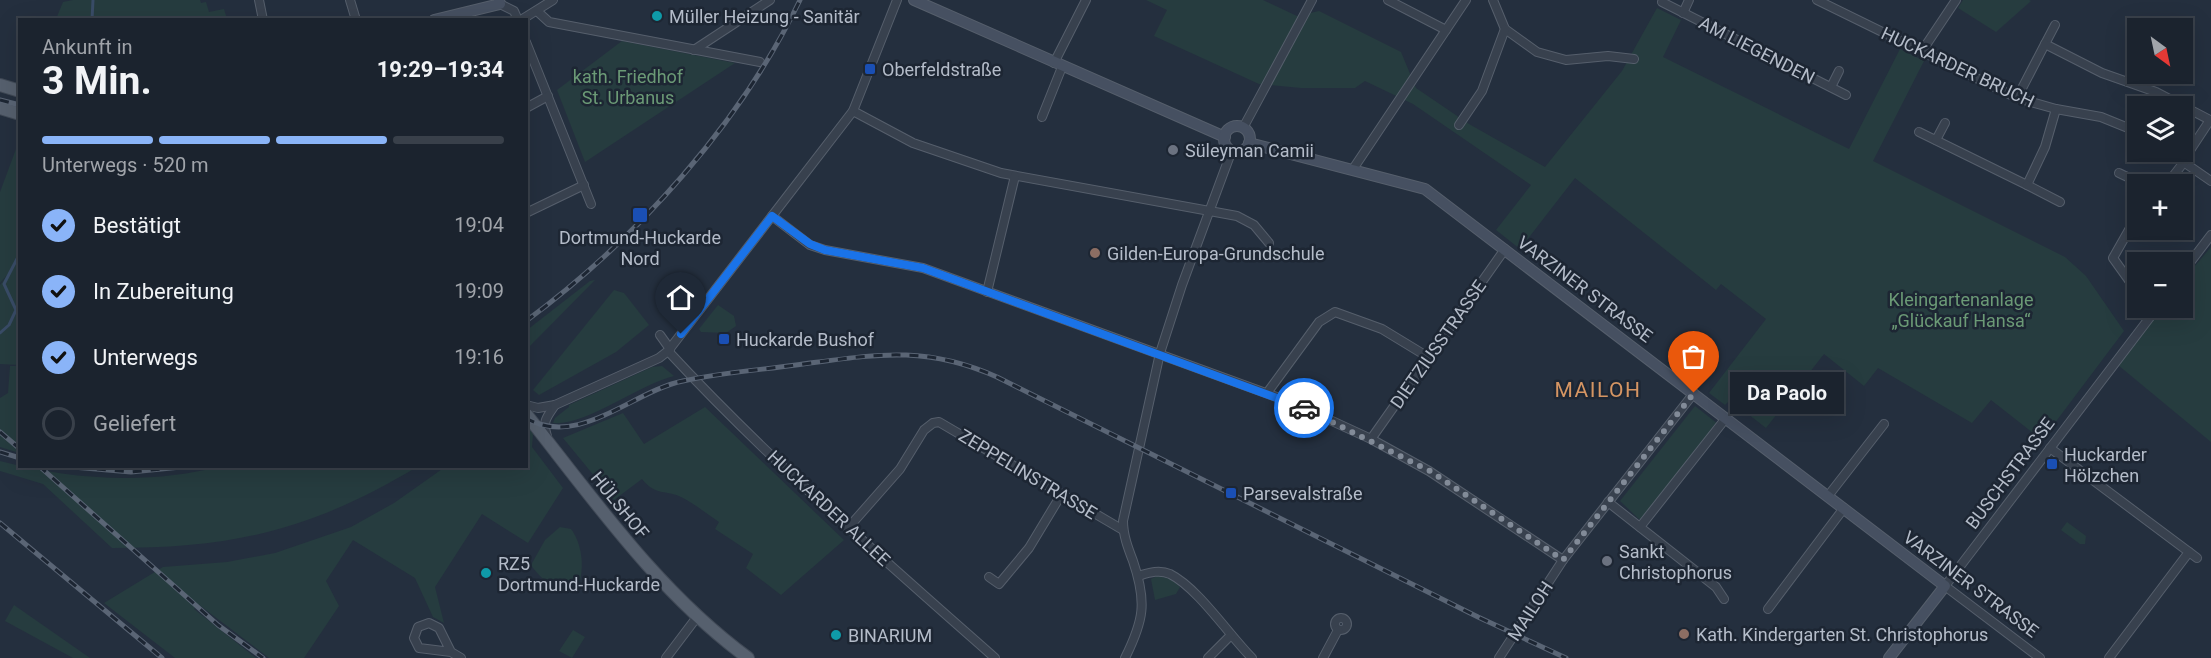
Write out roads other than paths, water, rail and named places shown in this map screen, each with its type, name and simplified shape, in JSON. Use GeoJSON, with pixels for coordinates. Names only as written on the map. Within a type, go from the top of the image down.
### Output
{"type":"FeatureCollection","features":[{"type":"Feature","properties":{"kind":"main road"},"geometry":{"type":"LineString","coordinates":[[0,85],[18,90]]}},
{"type":"Feature","properties":{"kind":"main road"},"geometry":{"type":"LineString","coordinates":[[0,108],[18,113]]}},
{"type":"Feature","properties":{"kind":"main road","name":"HÜLSHOF"},"geometry":{"type":"LineString","coordinates":[[528,417],[639,556],[697,617],[748,658]]}},
{"type":"Feature","properties":{"kind":"street"},"geometry":{"type":"LineString","coordinates":[[259,0],[263,18]]}},
{"type":"Feature","properties":{"kind":"street"},"geometry":{"type":"LineString","coordinates":[[350,0],[355,18]]}},
{"type":"Feature","properties":{"kind":"street"},"geometry":{"type":"LineString","coordinates":[[523,18],[553,0]]}},
{"type":"Feature","properties":{"kind":"street"},"geometry":{"type":"LineString","coordinates":[[694,50],[770,0]]}},
{"type":"Feature","properties":{"kind":"street"},"geometry":{"type":"LineString","coordinates":[[528,406],[538,408],[555,405],[669,350],[853,111],[897,0]]}},
{"type":"Feature","properties":{"kind":"street"},"geometry":{"type":"LineString","coordinates":[[914,0],[1225,137]]}},
{"type":"Feature","properties":{"kind":"street"},"geometry":{"type":"LineString","coordinates":[[1042,117],[1058,65],[1086,0]]}},
{"type":"Feature","properties":{"kind":"street"},"geometry":{"type":"LineString","coordinates":[[1243,128],[1312,0]]}},
{"type":"Feature","properties":{"kind":"street"},"geometry":{"type":"LineString","coordinates":[[1388,0],[1446,30]]}},
{"type":"Feature","properties":{"kind":"street"},"geometry":{"type":"LineString","coordinates":[[1353,169],[1466,0]]}},
{"type":"Feature","properties":{"kind":"street"},"geometry":{"type":"LineString","coordinates":[[1493,0],[1505,29],[1537,52],[1558,59],[1608,56],[1634,59]]}},
{"type":"Feature","properties":{"kind":"street","name":"AM LIEGENDEN"},"geometry":{"type":"LineString","coordinates":[[1683,13],[1689,0]]}},
{"type":"Feature","properties":{"kind":"street","name":"HUCKARDER BRUCH"},"geometry":{"type":"LineString","coordinates":[[1818,0],[2017,98],[2056,109],[2101,117],[2127,128]]}},
{"type":"Feature","properties":{"kind":"street"},"geometry":{"type":"LineString","coordinates":[[1922,51],[1956,0]]}},
{"type":"Feature","properties":{"kind":"street"},"geometry":{"type":"LineString","coordinates":[[441,18],[500,2],[514,11],[518,18]]}},
{"type":"Feature","properties":{"kind":"street","name":"AM LIEGENDEN"},"geometry":{"type":"LineString","coordinates":[[1662,2],[1846,95]]}},
{"type":"Feature","properties":{"kind":"street"},"geometry":{"type":"LineString","coordinates":[[537,11],[549,22],[760,62]]}},
{"type":"Feature","properties":{"kind":"street"},"geometry":{"type":"LineString","coordinates":[[2017,98],[2055,25]]}},
{"type":"Feature","properties":{"kind":"street"},"geometry":{"type":"LineString","coordinates":[[1459,125],[1482,91],[1505,29]]}},
{"type":"Feature","properties":{"kind":"street"},"geometry":{"type":"LineString","coordinates":[[2045,44],[2102,73],[2156,92],[2211,120],[2193,148]]}},
{"type":"Feature","properties":{"kind":"street"},"geometry":{"type":"LineString","coordinates":[[528,47],[591,204]]}},
{"type":"Feature","properties":{"kind":"street","name":"AM LIEGENDEN"},"geometry":{"type":"LineString","coordinates":[[1831,87],[1839,71]]}},
{"type":"Feature","properties":{"kind":"street"},"geometry":{"type":"LineString","coordinates":[[528,107],[548,96]]}},
{"type":"Feature","properties":{"kind":"street"},"geometry":{"type":"LineString","coordinates":[[2027,185],[2045,147],[2056,109]]}},
{"type":"Feature","properties":{"kind":"street"},"geometry":{"type":"LineString","coordinates":[[853,111],[913,143],[1015,176],[1246,219],[1269,243]]}},
{"type":"Feature","properties":{"kind":"street"},"geometry":{"type":"LineString","coordinates":[[1936,140],[1945,123]]}},
{"type":"Feature","properties":{"kind":"street"},"geometry":{"type":"LineString","coordinates":[[1232,127],[1243,128],[1250,135],[1250,143],[1244,149],[1232,150],[1226,145],[1225,137],[1232,127]]}},
{"type":"Feature","properties":{"kind":"street"},"geometry":{"type":"LineString","coordinates":[[1919,132],[2060,202]]}},
{"type":"Feature","properties":{"kind":"street","name":"VARZINER STRASSE"},"geometry":{"type":"LineString","coordinates":[[1250,143],[1425,189],[2040,658]]}},
{"type":"Feature","properties":{"kind":"street"},"geometry":{"type":"LineString","coordinates":[[1125,658],[1143,611],[1138,576],[1123,530],[1160,353],[1208,212],[1232,150]]}},
{"type":"Feature","properties":{"kind":"street"},"geometry":{"type":"LineString","coordinates":[[2175,174],[2184,162],[2211,181]]}},
{"type":"Feature","properties":{"kind":"street"},"geometry":{"type":"LineString","coordinates":[[2119,173],[2127,177]]}},
{"type":"Feature","properties":{"kind":"street"},"geometry":{"type":"LineString","coordinates":[[987,292],[1015,176]]}},
{"type":"Feature","properties":{"kind":"street"},"geometry":{"type":"LineString","coordinates":[[528,212],[584,185]]}},
{"type":"Feature","properties":{"kind":"street"},"geometry":{"type":"LineString","coordinates":[[772,216],[810,244],[825,250],[923,268],[1268,393],[1371,439],[1430,471],[1563,560]]}},
{"type":"Feature","properties":{"kind":"street"},"geometry":{"type":"LineString","coordinates":[[2127,233],[2113,258],[2127,278]]}},
{"type":"Feature","properties":{"kind":"street"},"geometry":{"type":"LineString","coordinates":[[2193,259],[2211,235]]}},
{"type":"Feature","properties":{"kind":"street","name":"DIETZIUSSTRASSE"},"geometry":{"type":"LineString","coordinates":[[1371,439],[1505,249]]}},
{"type":"Feature","properties":{"kind":"street"},"geometry":{"type":"LineString","coordinates":[[1268,393],[1319,322],[1335,312],[1382,330],[1428,357]]}},
{"type":"Feature","properties":{"kind":"street","name":"BUSCHSTRASSE"},"geometry":{"type":"LineString","coordinates":[[1889,658],[2147,318]]}},
{"type":"Feature","properties":{"kind":"street","name":"HUCKARDER ALLEE"},"geometry":{"type":"LineString","coordinates":[[660,335],[669,350],[704,390],[848,528],[996,658]]}},
{"type":"Feature","properties":{"kind":"street","name":"MAILOH"},"geometry":{"type":"LineString","coordinates":[[1499,658],[1563,560],[1694,393]]}},
{"type":"Feature","properties":{"kind":"street"},"geometry":{"type":"LineString","coordinates":[[549,443],[543,425],[546,416],[555,405]]}},
{"type":"Feature","properties":{"kind":"street"},"geometry":{"type":"LineString","coordinates":[[1640,527],[1726,418]]}},
{"type":"Feature","properties":{"kind":"street","name":"ZEPPELINSTRASSE"},"geometry":{"type":"LineString","coordinates":[[848,528],[891,479],[924,430],[933,423],[946,425],[1123,530]]}},
{"type":"Feature","properties":{"kind":"street"},"geometry":{"type":"LineString","coordinates":[[1828,496],[1884,424]]}},
{"type":"Feature","properties":{"kind":"street"},"geometry":{"type":"LineString","coordinates":[[2050,448],[2197,558]]}},
{"type":"Feature","properties":{"kind":"street"},"geometry":{"type":"LineString","coordinates":[[989,577],[999,584],[1015,567],[1061,495]]}},
{"type":"Feature","properties":{"kind":"street"},"geometry":{"type":"LineString","coordinates":[[1608,502],[1716,587],[1724,599]]}},
{"type":"Feature","properties":{"kind":"street"},"geometry":{"type":"LineString","coordinates":[[1768,609],[1844,508]]}},
{"type":"Feature","properties":{"kind":"street"},"geometry":{"type":"LineString","coordinates":[[2109,658],[2189,552]]}},
{"type":"Feature","properties":{"kind":"street"},"geometry":{"type":"LineString","coordinates":[[1138,576],[1151,572],[1169,573],[1222,621],[1231,635],[1252,658]]}},
{"type":"Feature","properties":{"kind":"street"},"geometry":{"type":"LineString","coordinates":[[666,658],[697,617]]}},
{"type":"Feature","properties":{"kind":"street"},"geometry":{"type":"LineString","coordinates":[[451,651],[419,648],[414,638],[418,627],[429,623],[436,626],[451,651],[461,658]]}},
{"type":"Feature","properties":{"kind":"street"},"geometry":{"type":"LineString","coordinates":[[1323,658],[1338,630]]}},
{"type":"Feature","properties":{"kind":"street"},"geometry":{"type":"LineString","coordinates":[[1208,658],[1231,635]]}},
{"type":"Feature","properties":{"kind":"waterway"},"geometry":{"type":"LineString","coordinates":[[92,18],[93,0]]}},
{"type":"Feature","properties":{"kind":"waterway"},"geometry":{"type":"LineString","coordinates":[[0,333],[9,325],[16,310],[4,284],[18,257]]}},
{"type":"Feature","properties":{"kind":"railway"},"geometry":{"type":"LineString","coordinates":[[528,319],[607,254],[682,176],[748,91],[776,46],[800,0]]}},
{"type":"Feature","properties":{"kind":"railway"},"geometry":{"type":"LineString","coordinates":[[0,100],[18,104]]}},
{"type":"Feature","properties":{"kind":"railway"},"geometry":{"type":"LineString","coordinates":[[528,419],[546,426],[565,427],[585,423],[664,387],[683,381],[725,374],[874,356],[921,356],[945,360],[997,377],[1478,617],[1566,658]]}},
{"type":"Feature","properties":{"kind":"railway"},"geometry":{"type":"LineString","coordinates":[[0,432],[18,447]]}},
{"type":"Feature","properties":{"kind":"railway"},"geometry":{"type":"LineString","coordinates":[[0,452],[18,457]]}},
{"type":"Feature","properties":{"kind":"railway"},"geometry":{"type":"LineString","coordinates":[[41,468],[218,625],[263,658]]}},
{"type":"Feature","properties":{"kind":"railway"},"geometry":{"type":"LineString","coordinates":[[84,468],[131,472],[171,468]]}},
{"type":"Feature","properties":{"kind":"railway"},"geometry":{"type":"LineString","coordinates":[[0,523],[162,658]]}},
{"type":"Feature","properties":{"kind":"place","name":"Müller Heizung - Sanitär"},"geometry":{"type":"Point","coordinates":[657,16]}},
{"type":"Feature","properties":{"kind":"place","name":"Oberfeldstraße"},"geometry":{"type":"Point","coordinates":[870,69]}},
{"type":"Feature","properties":{"kind":"place","name":"Süleyman Camii"},"geometry":{"type":"Point","coordinates":[1173,150]}},
{"type":"Feature","properties":{"kind":"place","name":"Dortmund-Huckarde Nord"},"geometry":{"type":"Point","coordinates":[640,215]}},
{"type":"Feature","properties":{"kind":"place","name":"Gilden-Europa-Grundschule"},"geometry":{"type":"Point","coordinates":[1095,253]}},
{"type":"Feature","properties":{"kind":"place","name":"Huckarde Bushof"},"geometry":{"type":"Point","coordinates":[724,339]}},
{"type":"Feature","properties":{"kind":"place","name":"Da Paolo"},"geometry":{"type":"Point","coordinates":[1694,393]}},
{"type":"Feature","properties":{"kind":"place","name":"Huckarder Hölzchen"},"geometry":{"type":"Point","coordinates":[2052,464]}},
{"type":"Feature","properties":{"kind":"place","name":"Parsevalstraße"},"geometry":{"type":"Point","coordinates":[1231,493]}},
{"type":"Feature","properties":{"kind":"place","name":"Sankt Christophorus"},"geometry":{"type":"Point","coordinates":[1607,561]}},
{"type":"Feature","properties":{"kind":"place","name":"RZ5 Dortmund-Huckarde"},"geometry":{"type":"Point","coordinates":[486,573]}},
{"type":"Feature","properties":{"kind":"place","name":"Kath. Kindergarten St. Christophorus"},"geometry":{"type":"Point","coordinates":[1684,634]}},
{"type":"Feature","properties":{"kind":"place","name":"BINARIUM"},"geometry":{"type":"Point","coordinates":[836,635]}},
{"type":"Feature","properties":{"kind":"district","name":"MAILOH"},"geometry":{"type":"Point","coordinates":[1598,390]}},
{"type":"Feature","properties":{"kind":"park label","name":"kath. Friedhof St. Urbanus"},"geometry":{"type":"Point","coordinates":[628,86]}},
{"type":"Feature","properties":{"kind":"park label","name":"Kleingartenanlage „Glückauf Hansa“"},"geometry":{"type":"Point","coordinates":[1961,309]}}]}
